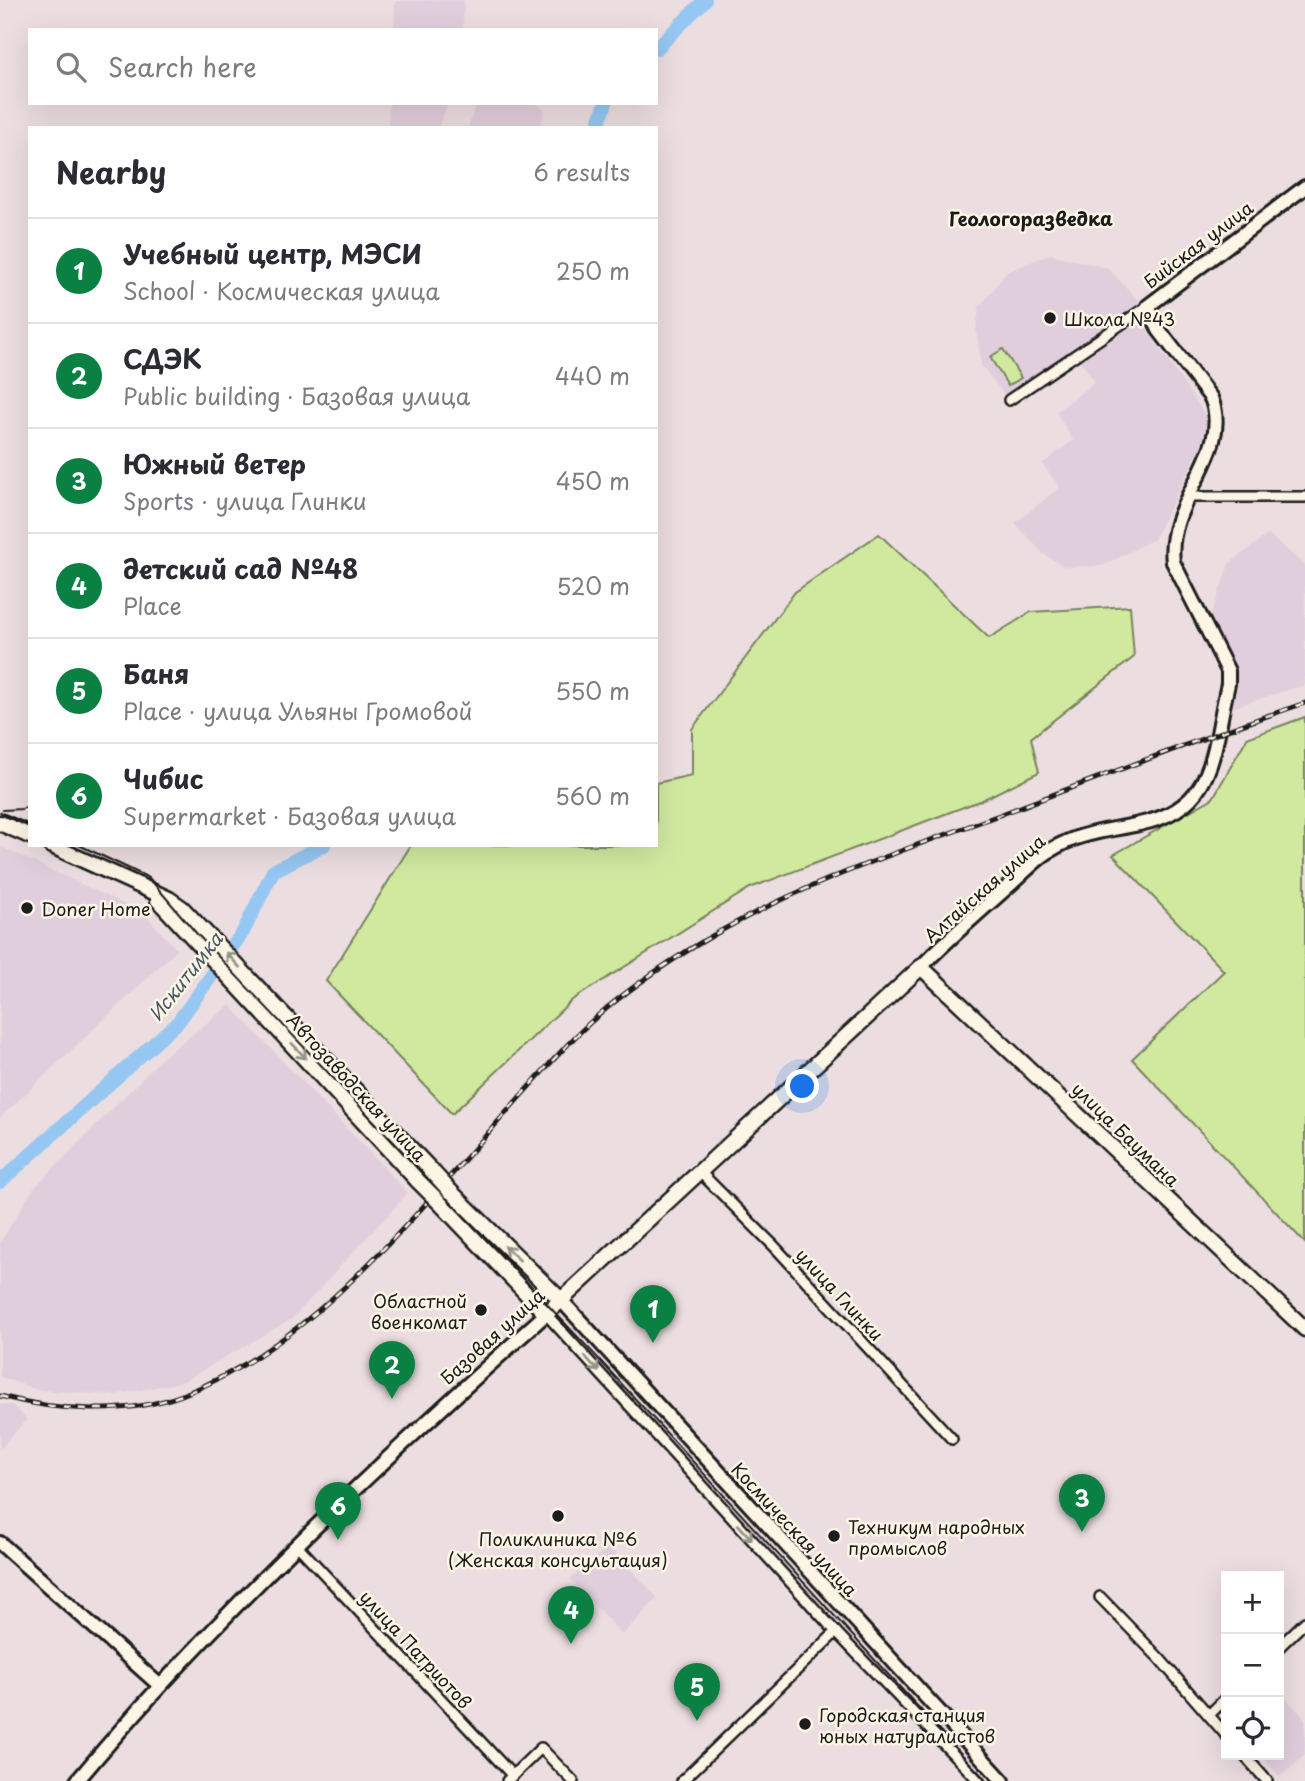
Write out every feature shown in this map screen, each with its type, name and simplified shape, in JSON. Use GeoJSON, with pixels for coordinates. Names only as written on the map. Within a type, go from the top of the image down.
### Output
{"type":"FeatureCollection","features":[{"type":"Feature","properties":{"kind":"main road","name":"Бийская улица"},"geometry":{"type":"LineString","coordinates":[[1148,306],[1305,187]]}},
{"type":"Feature","properties":{"kind":"main road","name":"Алтайская улица"},"geometry":{"type":"LineString","coordinates":[[922,967],[950,938],[1048,851],[1082,836],[1154,821],[1174,813],[1199,792],[1205,781],[1228,684],[1228,671],[1173,562],[1172,535],[1216,435],[1216,411],[1211,398],[1159,330],[1148,306]]}},
{"type":"Feature","properties":{"kind":"main road"},"geometry":{"type":"LineString","coordinates":[[0,823],[28,835]]}},
{"type":"Feature","properties":{"kind":"main road","name":"Автозаводская улица"},"geometry":{"type":"LineString","coordinates":[[54,847],[141,886],[198,933],[418,1181],[546,1314]]}},
{"type":"Feature","properties":{"kind":"main road","name":"Базовая улица"},"geometry":{"type":"LineString","coordinates":[[77,1781],[158,1684],[296,1544],[922,967]]}},
{"type":"Feature","properties":{"kind":"main road","name":"улица Баумана"},"geometry":{"type":"LineString","coordinates":[[922,967],[1305,1329]]}},
{"type":"Feature","properties":{"kind":"main road","name":"Автозаводская улица"},"geometry":{"type":"LineString","coordinates":[[257,997],[561,1300]]}},
{"type":"Feature","properties":{"kind":"main road","name":"Космическая улица"},"geometry":{"type":"LineString","coordinates":[[561,1300],[1003,1781]]}},
{"type":"Feature","properties":{"kind":"main road"},"geometry":{"type":"LineString","coordinates":[[0,1543],[158,1684]]}},
{"type":"Feature","properties":{"kind":"street","name":"Бийская улица"},"geometry":{"type":"LineString","coordinates":[[1009,400],[1148,306]]}},
{"type":"Feature","properties":{"kind":"street"},"geometry":{"type":"LineString","coordinates":[[1187,497],[1305,497]]}},
{"type":"Feature","properties":{"kind":"street","name":"улица Глинки"},"geometry":{"type":"LineString","coordinates":[[701,1173],[775,1247],[953,1439]]}},
{"type":"Feature","properties":{"kind":"street"},"geometry":{"type":"LineString","coordinates":[[546,1314],[836,1632],[979,1781]]}},
{"type":"Feature","properties":{"kind":"street","name":"улица Патриотов"},"geometry":{"type":"LineString","coordinates":[[296,1544],[509,1778],[541,1748],[573,1781]]}},
{"type":"Feature","properties":{"kind":"street"},"geometry":{"type":"LineString","coordinates":[[1100,1597],[1160,1658],[1221,1729]]}},
{"type":"Feature","properties":{"kind":"street"},"geometry":{"type":"LineString","coordinates":[[1284,1642],[1305,1622]]}},
{"type":"Feature","properties":{"kind":"street"},"geometry":{"type":"LineString","coordinates":[[682,1781],[836,1632]]}},
{"type":"Feature","properties":{"kind":"street"},"geometry":{"type":"LineString","coordinates":[[1209,1714],[1221,1703]]}},
{"type":"Feature","properties":{"kind":"street"},"geometry":{"type":"LineString","coordinates":[[1248,1760],[1267,1781]]}},
{"type":"Feature","properties":{"kind":"shaded area"},"geometry":{"type":"Polygon","coordinates":[[[464,0],[463,28],[394,28],[395,1],[464,0]]]}},
{"type":"Feature","properties":{"kind":"shaded area"},"geometry":{"type":"Polygon","coordinates":[[[389,105],[447,105],[439,126],[388,126],[389,105]]]}},
{"type":"Feature","properties":{"kind":"shaded area"},"geometry":{"type":"Polygon","coordinates":[[[475,105],[538,105],[545,111],[540,126],[469,126],[475,105]]]}},
{"type":"Feature","properties":{"kind":"shaded area","name":"Школа №43"},"geometry":{"type":"Polygon","coordinates":[[[1050,254],[1108,268],[1143,305],[1006,397],[981,365],[976,329],[979,307],[1007,272],[1050,254]]]}},
{"type":"Feature","properties":{"kind":"shaded area"},"geometry":{"type":"Polygon","coordinates":[[[1141,321],[1212,425],[1154,539],[1103,566],[1066,567],[1043,554],[1015,523],[1060,487],[1042,464],[1073,440],[1056,412],[1095,382],[1079,359],[1141,321]]]}},
{"type":"Feature","properties":{"kind":"shaded area"},"geometry":{"type":"Polygon","coordinates":[[[1268,534],[1305,565],[1305,685],[1234,707],[1234,668],[1211,615],[1229,564],[1268,534]]]}},
{"type":"Feature","properties":{"kind":"shaded area"},"geometry":{"type":"Polygon","coordinates":[[[0,846],[145,914],[177,950],[0,1118],[0,846]]]}},
{"type":"Feature","properties":{"kind":"shaded area"},"geometry":{"type":"Polygon","coordinates":[[[230,1005],[408,1193],[292,1319],[182,1382],[114,1395],[38,1390],[0,1377],[0,1242],[33,1189],[163,1057],[230,1005]]]}},
{"type":"Feature","properties":{"kind":"shaded area"},"geometry":{"type":"Polygon","coordinates":[[[0,1404],[12,1405],[27,1419],[0,1449],[0,1404]]]}},
{"type":"Feature","properties":{"kind":"shaded area"},"geometry":{"type":"Polygon","coordinates":[[[609,1546],[658,1598],[622,1635],[570,1579],[609,1546]]]}},
{"type":"Feature","properties":{"kind":"shaded area"},"geometry":{"type":"Polygon","coordinates":[[[1284,1696],[1305,1719],[1305,1755],[1280,1777],[1265,1760],[1284,1760],[1284,1696]]]}},
{"type":"Feature","properties":{"kind":"green space"},"geometry":{"type":"Polygon","coordinates":[[[1003,349],[1021,378],[1008,386],[990,357],[1003,349]]]}},
{"type":"Feature","properties":{"kind":"green space"},"geometry":{"type":"Polygon","coordinates":[[[879,534],[989,638],[1031,612],[1130,606],[1134,657],[1031,738],[1039,772],[982,800],[750,888],[572,1000],[452,1114],[326,981],[410,847],[658,847],[658,783],[692,775],[692,729],[795,592],[879,534]]]}},
{"type":"Feature","properties":{"kind":"green space"},"geometry":{"type":"Polygon","coordinates":[[[1305,717],[1305,1243],[1132,1059],[1224,971],[1113,855],[1213,798],[1247,738],[1305,717]]]}},
{"type":"Feature","properties":{"kind":"waterway","name":"Искитимка"},"geometry":{"type":"LineString","coordinates":[[658,47],[705,0]]}},
{"type":"Feature","properties":{"kind":"waterway","name":"Искитимка"},"geometry":{"type":"LineString","coordinates":[[598,126],[605,105]]}},
{"type":"Feature","properties":{"kind":"waterway","name":"Искитимка"},"geometry":{"type":"LineString","coordinates":[[0,1182],[178,1022],[243,932],[273,871],[320,847]]}},
{"type":"Feature","properties":{"kind":"tram line"},"geometry":{"type":"LineString","coordinates":[[3,810],[22,809],[28,805]]}},
{"type":"Feature","properties":{"kind":"tram line"},"geometry":{"type":"LineString","coordinates":[[0,812],[28,824]]}},
{"type":"Feature","properties":{"kind":"tram line"},"geometry":{"type":"LineString","coordinates":[[83,847],[149,878],[197,934],[595,1355],[986,1781]]}},
{"type":"Feature","properties":{"kind":"railway"},"geometry":{"type":"LineString","coordinates":[[0,1396],[68,1408],[138,1406],[182,1395],[239,1367],[293,1331],[345,1287],[394,1238],[590,1022],[638,984],[688,950],[776,902],[850,870],[1305,703]]}},
{"type":"Feature","properties":{"kind":"place","name":"Школа №43"},"geometry":{"type":"Point","coordinates":[1050,318]}},
{"type":"Feature","properties":{"kind":"place","name":"Doner Home"},"geometry":{"type":"Point","coordinates":[27,908]}},
{"type":"Feature","properties":{"kind":"place","name":"Областной военкомат"},"geometry":{"type":"Point","coordinates":[481,1310]}},
{"type":"Feature","properties":{"kind":"place","name":"Учебный центр, МЭСИ"},"geometry":{"type":"Point","coordinates":[653,1343]}},
{"type":"Feature","properties":{"kind":"place","name":"СДЭК"},"geometry":{"type":"Point","coordinates":[392,1399]}},
{"type":"Feature","properties":{"kind":"place","name":"Поликлиника №6 (Женская консультация)"},"geometry":{"type":"Point","coordinates":[558,1516]}},
{"type":"Feature","properties":{"kind":"place","name":"Южный ветер"},"geometry":{"type":"Point","coordinates":[1082,1532]}},
{"type":"Feature","properties":{"kind":"place","name":"Техникум народных промыслов"},"geometry":{"type":"Point","coordinates":[834,1536]}},
{"type":"Feature","properties":{"kind":"place","name":"Чибис"},"geometry":{"type":"Point","coordinates":[338,1540]}},
{"type":"Feature","properties":{"kind":"place","name":"детский сад №48"},"geometry":{"type":"Point","coordinates":[571,1644]}},
{"type":"Feature","properties":{"kind":"place","name":"Баня"},"geometry":{"type":"Point","coordinates":[697,1721]}},
{"type":"Feature","properties":{"kind":"place","name":"Городская станция юных натуралистов"},"geometry":{"type":"Point","coordinates":[805,1724]}},
{"type":"Feature","properties":{"kind":"district","name":"Геологоразведка"},"geometry":{"type":"Point","coordinates":[1031,218]}}]}
